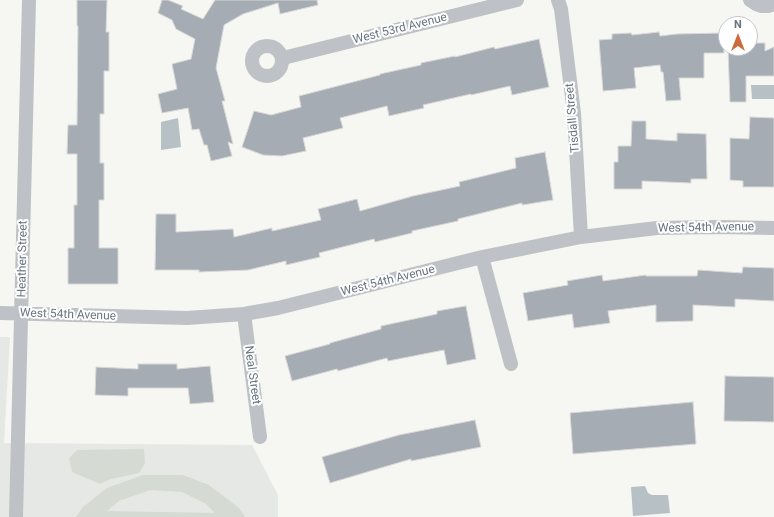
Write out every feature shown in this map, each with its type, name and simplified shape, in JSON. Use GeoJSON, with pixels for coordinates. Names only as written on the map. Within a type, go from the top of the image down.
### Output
{"type":"FeatureCollection","features":[{"type":"Feature","properties":{"kind":"street","name":"Heather Street"},"geometry":{"type":"LineString","coordinates":[[16,517],[29,0]]}},
{"type":"Feature","properties":{"kind":"street","name":"West 53rd Avenue"},"geometry":{"type":"LineString","coordinates":[[283,58],[517,0]]}},
{"type":"Feature","properties":{"kind":"street","name":"Tisdall Street"},"geometry":{"type":"LineString","coordinates":[[558,0],[561,10],[574,113],[581,237]]}},
{"type":"Feature","properties":{"kind":"street"},"geometry":{"type":"LineString","coordinates":[[750,0],[762,6],[774,4]]}},
{"type":"Feature","properties":{"kind":"street","name":"West 54th Avenue"},"geometry":{"type":"LineString","coordinates":[[0,313],[187,318],[244,314],[278,308],[482,257],[581,237],[657,228],[774,228]]}},
{"type":"Feature","properties":{"kind":"street"},"geometry":{"type":"LineString","coordinates":[[482,257],[511,364]]}},
{"type":"Feature","properties":{"kind":"street","name":"Neal Street"},"geometry":{"type":"LineString","coordinates":[[244,314],[260,437]]}},
{"type":"Feature","properties":{"kind":"shaded area"},"geometry":{"type":"Polygon","coordinates":[[[751,85],[774,85],[774,99],[752,99],[751,85]]]}},
{"type":"Feature","properties":{"kind":"shaded area"},"geometry":{"type":"Polygon","coordinates":[[[178,118],[181,147],[161,150],[161,122],[178,118]]]}},
{"type":"Feature","properties":{"kind":"shaded area"},"geometry":{"type":"Polygon","coordinates":[[[0,337],[10,337],[4,443],[252,445],[278,495],[278,517],[0,517],[0,337]]]}},
{"type":"Feature","properties":{"kind":"shaded area"},"geometry":{"type":"Polygon","coordinates":[[[144,449],[145,463],[139,473],[111,479],[100,484],[72,472],[69,458],[77,450],[144,449]]]}},
{"type":"Feature","properties":{"kind":"shaded area"},"geometry":{"type":"Polygon","coordinates":[[[143,475],[183,475],[209,485],[239,508],[245,517],[76,517],[83,507],[107,488],[143,475]],[[150,490],[119,501],[107,511],[215,513],[206,504],[182,492],[150,490]]]}},
{"type":"Feature","properties":{"kind":"shaded area"},"geometry":{"type":"Polygon","coordinates":[[[645,486],[648,493],[652,495],[668,495],[670,513],[633,516],[631,487],[645,486]]]}},
{"type":"Feature","properties":{"kind":"building"},"geometry":{"type":"Polygon","coordinates":[[[77,0],[107,0],[106,32],[109,32],[109,71],[104,71],[104,114],[100,114],[100,163],[104,163],[104,200],[99,200],[99,248],[118,248],[118,284],[68,284],[68,248],[74,248],[74,205],[77,205],[77,154],[67,154],[68,125],[77,125],[77,0]]]}},
{"type":"Feature","properties":{"kind":"building"},"geometry":{"type":"Polygon","coordinates":[[[162,0],[168,0],[183,6],[181,9],[203,19],[215,0],[317,0],[318,5],[280,14],[278,3],[243,14],[224,25],[216,68],[225,101],[222,101],[233,144],[228,142],[232,156],[211,161],[207,145],[204,145],[199,129],[192,130],[188,108],[162,113],[158,94],[177,89],[172,64],[191,59],[195,39],[176,29],[172,20],[158,13],[162,0]]]}},
{"type":"Feature","properties":{"kind":"building"},"geometry":{"type":"Polygon","coordinates":[[[659,32],[660,36],[718,33],[718,53],[704,53],[704,78],[679,78],[681,100],[666,101],[663,72],[661,72],[660,65],[634,68],[636,88],[603,91],[599,40],[612,39],[612,34],[631,33],[632,35],[659,32]]]}},
{"type":"Feature","properties":{"kind":"building"},"geometry":{"type":"Polygon","coordinates":[[[539,39],[549,87],[512,95],[510,86],[423,105],[424,108],[389,116],[387,106],[340,118],[343,128],[303,138],[306,151],[282,156],[263,155],[242,147],[254,111],[271,115],[301,107],[299,96],[380,74],[421,65],[421,63],[539,39]]]}},
{"type":"Feature","properties":{"kind":"building"},"geometry":{"type":"Polygon","coordinates":[[[758,43],[765,43],[765,51],[774,47],[774,76],[746,76],[746,102],[730,102],[728,56],[758,56],[758,43]]]}},
{"type":"Feature","properties":{"kind":"building"},"geometry":{"type":"Polygon","coordinates":[[[750,117],[774,118],[774,187],[743,187],[743,181],[730,180],[730,138],[749,139],[750,117]]]}},
{"type":"Feature","properties":{"kind":"building"},"geometry":{"type":"Polygon","coordinates":[[[632,121],[646,121],[646,139],[677,141],[677,133],[706,134],[707,179],[691,179],[691,183],[642,181],[642,189],[614,189],[614,162],[618,162],[618,146],[631,146],[632,121]]]}},
{"type":"Feature","properties":{"kind":"building"},"geometry":{"type":"Polygon","coordinates":[[[545,152],[553,200],[522,205],[522,203],[375,242],[374,239],[319,253],[320,257],[286,265],[286,261],[248,270],[199,272],[199,270],[155,270],[156,214],[176,214],[176,232],[233,229],[234,237],[272,228],[272,231],[321,220],[318,209],[357,199],[360,211],[413,196],[460,186],[459,182],[516,168],[515,158],[545,152]]]}},
{"type":"Feature","properties":{"kind":"building"},"geometry":{"type":"Polygon","coordinates":[[[743,267],[774,268],[774,301],[735,299],[735,307],[693,305],[693,321],[656,322],[656,305],[608,311],[610,323],[574,328],[572,314],[528,321],[523,293],[568,285],[567,281],[602,275],[603,281],[646,275],[697,276],[698,270],[742,273],[743,267]]]}},
{"type":"Feature","properties":{"kind":"building"},"geometry":{"type":"Polygon","coordinates":[[[466,306],[476,359],[447,365],[444,350],[388,361],[387,358],[292,381],[285,356],[381,329],[381,326],[437,314],[437,311],[466,306]]]}},
{"type":"Feature","properties":{"kind":"building"},"geometry":{"type":"Polygon","coordinates":[[[138,364],[177,364],[177,369],[210,366],[214,402],[190,404],[188,388],[128,388],[128,396],[95,395],[96,367],[138,369],[138,364]]]}},
{"type":"Feature","properties":{"kind":"building"},"geometry":{"type":"Polygon","coordinates":[[[725,376],[774,377],[774,422],[724,421],[725,376]]]}},
{"type":"Feature","properties":{"kind":"building"},"geometry":{"type":"Polygon","coordinates":[[[693,402],[696,444],[573,454],[570,413],[693,402]]]}},
{"type":"Feature","properties":{"kind":"building"},"geometry":{"type":"Polygon","coordinates":[[[475,420],[481,447],[411,461],[411,459],[330,483],[322,457],[399,435],[475,420]]]}}]}
